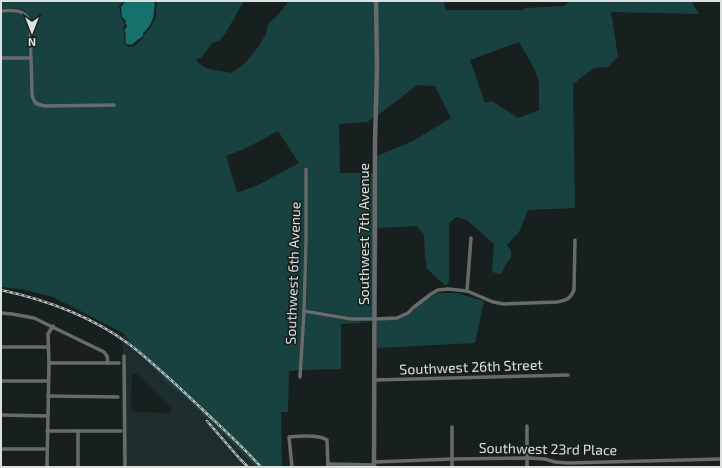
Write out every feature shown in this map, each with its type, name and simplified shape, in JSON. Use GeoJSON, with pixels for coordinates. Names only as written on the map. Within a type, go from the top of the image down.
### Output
{"type":"FeatureCollection","features":[{"type":"Feature","properties":{"kind":"street","name":"Southwest 7th Avenue"},"geometry":{"type":"LineString","coordinates":[[374,464],[376,1]]}},
{"type":"Feature","properties":{"kind":"street"},"geometry":{"type":"LineString","coordinates":[[1,10],[20,12],[27,16],[31,25],[32,94],[33,100],[38,105],[114,105]]}},
{"type":"Feature","properties":{"kind":"street"},"geometry":{"type":"LineString","coordinates":[[1,58],[31,58]]}},
{"type":"Feature","properties":{"kind":"street","name":"Southwest 6th Avenue"},"geometry":{"type":"LineString","coordinates":[[300,377],[306,242],[306,169]]}},
{"type":"Feature","properties":{"kind":"street"},"geometry":{"type":"LineString","coordinates":[[467,291],[471,238]]}},
{"type":"Feature","properties":{"kind":"street"},"geometry":{"type":"LineString","coordinates":[[304,311],[351,319],[397,318],[408,313],[438,290],[448,289],[467,291],[493,302],[504,304],[557,302],[566,300],[571,296],[574,290],[575,240]]}},
{"type":"Feature","properties":{"kind":"street"},"geometry":{"type":"LineString","coordinates":[[1,313],[27,316],[53,326],[104,352],[107,356],[108,363]]}},
{"type":"Feature","properties":{"kind":"street"},"geometry":{"type":"LineString","coordinates":[[47,467],[49,363],[48,334],[53,326]]}},
{"type":"Feature","properties":{"kind":"street"},"geometry":{"type":"LineString","coordinates":[[1,347],[48,347]]}},
{"type":"Feature","properties":{"kind":"street"},"geometry":{"type":"LineString","coordinates":[[124,356],[125,467]]}},
{"type":"Feature","properties":{"kind":"street"},"geometry":{"type":"LineString","coordinates":[[49,363],[119,363]]}},
{"type":"Feature","properties":{"kind":"street","name":"Southwest 26th Street"},"geometry":{"type":"LineString","coordinates":[[374,380],[568,375]]}},
{"type":"Feature","properties":{"kind":"street"},"geometry":{"type":"LineString","coordinates":[[1,381],[48,381]]}},
{"type":"Feature","properties":{"kind":"street"},"geometry":{"type":"LineString","coordinates":[[48,396],[118,397]]}},
{"type":"Feature","properties":{"kind":"street"},"geometry":{"type":"LineString","coordinates":[[1,415],[48,416]]}},
{"type":"Feature","properties":{"kind":"street"},"geometry":{"type":"LineString","coordinates":[[527,426],[527,467]]}},
{"type":"Feature","properties":{"kind":"street"},"geometry":{"type":"LineString","coordinates":[[452,427],[452,467]]}},
{"type":"Feature","properties":{"kind":"street"},"geometry":{"type":"LineString","coordinates":[[47,431],[121,431]]}},
{"type":"Feature","properties":{"kind":"street"},"geometry":{"type":"LineString","coordinates":[[78,431],[78,467]]}},
{"type":"Feature","properties":{"kind":"street"},"geometry":{"type":"LineString","coordinates":[[292,467],[289,437],[302,436],[325,438],[328,465]]}},
{"type":"Feature","properties":{"kind":"street"},"geometry":{"type":"LineString","coordinates":[[1,449],[47,449]]}},
{"type":"Feature","properties":{"kind":"street","name":"Southwest 23rd Place"},"geometry":{"type":"LineString","coordinates":[[328,465],[374,464],[452,459],[528,458],[568,463],[721,459]]}},
{"type":"Feature","properties":{"kind":"shaded area"},"geometry":{"type":"Polygon","coordinates":[[[1,1],[123,1],[119,7],[125,25],[123,28],[124,43],[128,47],[134,46],[149,30],[156,17],[156,1],[244,1],[225,34],[219,41],[212,43],[202,57],[196,60],[204,67],[230,73],[245,63],[259,46],[266,34],[268,24],[278,15],[289,1],[375,1],[374,117],[367,122],[339,124],[340,173],[374,173],[373,317],[352,317],[306,309],[308,168],[304,167],[304,242],[299,370],[289,371],[288,412],[281,412],[282,467],[256,467],[145,360],[123,333],[53,297],[20,289],[1,287],[1,13],[20,14],[26,18],[28,22],[30,94],[32,103],[35,101],[33,94],[32,21],[23,10],[1,9],[1,1]],[[278,131],[246,148],[226,156],[237,193],[258,185],[299,163],[278,131]]]}},
{"type":"Feature","properties":{"kind":"shaded area"},"geometry":{"type":"Polygon","coordinates":[[[378,1],[443,1],[446,10],[523,10],[524,8],[564,6],[571,1],[691,1],[699,14],[611,12],[618,57],[608,67],[594,68],[573,84],[575,208],[528,210],[519,232],[507,245],[511,251],[511,258],[501,274],[492,272],[494,244],[467,220],[456,217],[449,223],[449,281],[446,286],[427,269],[424,234],[416,226],[378,228],[377,270],[377,156],[413,141],[451,118],[435,86],[417,85],[378,115],[378,1]],[[519,42],[470,60],[485,103],[492,101],[518,118],[539,110],[539,82],[534,68],[519,42]]]}},
{"type":"Feature","properties":{"kind":"shaded area"},"geometry":{"type":"Polygon","coordinates":[[[438,293],[456,293],[484,301],[475,343],[377,348],[377,321],[402,318],[410,314],[422,302],[438,293]]]}},
{"type":"Feature","properties":{"kind":"shaded area"},"geometry":{"type":"Polygon","coordinates":[[[305,313],[351,321],[373,322],[341,324],[341,369],[302,370],[305,313]]]}},
{"type":"Feature","properties":{"kind":"shaded area"},"geometry":{"type":"Polygon","coordinates":[[[123,334],[145,360],[171,386],[185,397],[256,467],[126,467],[126,354],[123,354],[123,334]],[[137,374],[132,375],[131,410],[135,412],[170,413],[171,408],[137,374]]]}},
{"type":"Feature","properties":{"kind":"shaded area"},"geometry":{"type":"Polygon","coordinates":[[[123,354],[124,447],[122,467],[123,354]]]}},
{"type":"Feature","properties":{"kind":"water"},"geometry":{"type":"Polygon","coordinates":[[[125,1],[154,1],[155,4],[150,26],[143,33],[143,36],[131,45],[128,45],[125,42],[126,34],[124,30],[127,25],[125,23],[126,21],[122,17],[121,6],[125,1]]]}},
{"type":"Feature","properties":{"kind":"railway"},"geometry":{"type":"LineString","coordinates":[[1,290],[68,310],[99,325],[129,344],[167,376],[232,437],[261,467]]}},
{"type":"Feature","properties":{"kind":"railway"},"geometry":{"type":"LineString","coordinates":[[207,421],[248,467]]}}]}
